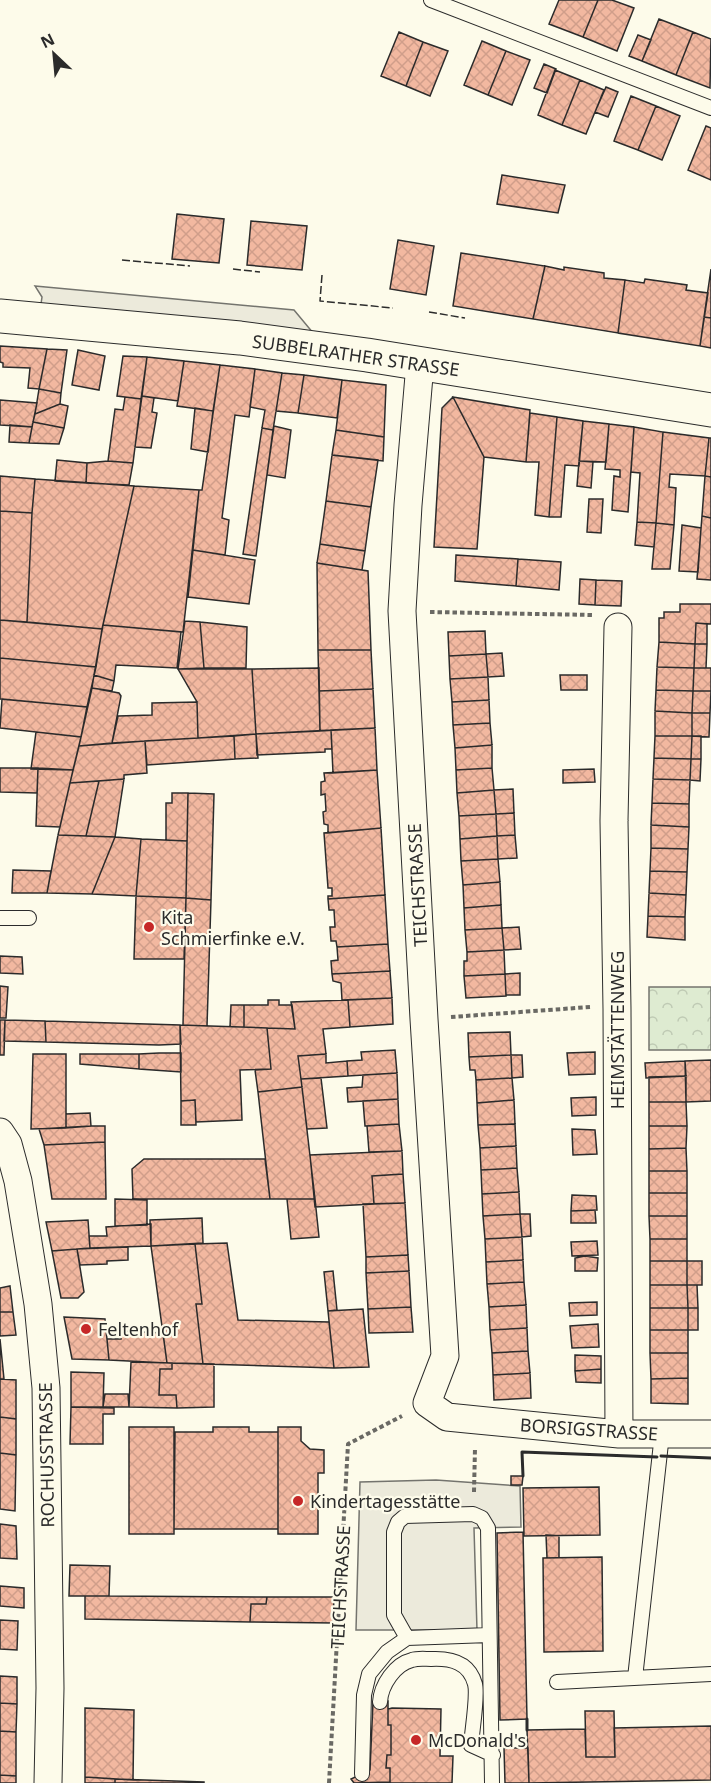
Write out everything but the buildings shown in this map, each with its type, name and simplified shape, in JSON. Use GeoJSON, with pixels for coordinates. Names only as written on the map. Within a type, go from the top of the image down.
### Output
{"type":"FeatureCollection","features":[{"type":"Feature","properties":{"kind":"street","name":"SUBBELRATHER STRASSE"},"geometry":{"type":"LineString","coordinates":[[0,316],[240,338],[711,410]]}},
{"type":"Feature","properties":{"kind":"street","name":"TEICHSTRASSE"},"geometry":{"type":"LineString","coordinates":[[420,364],[402,611],[445,1356],[427,1403]]}},
{"type":"Feature","properties":{"kind":"street","name":"HEIMSTÄTTENWEG"},"geometry":{"type":"LineString","coordinates":[[618,627],[615,821],[619,1434]]}},
{"type":"Feature","properties":{"kind":"street","name":"ROCHUSSTRASSE"},"geometry":{"type":"LineString","coordinates":[[0,1132],[8,1144],[18,1181],[39,1304],[46,1389],[50,1688],[48,1783]]}},
{"type":"Feature","properties":{"kind":"street"},"geometry":{"type":"LineString","coordinates":[[427,1403],[447,1417],[472,1420]]}},
{"type":"Feature","properties":{"kind":"street","name":"BORSIGSTRASSE"},"geometry":{"type":"LineString","coordinates":[[472,1420],[619,1434],[711,1434]]}},
{"type":"Feature","properties":{"kind":"lane"},"geometry":{"type":"LineString","coordinates":[[431,0],[711,108]]}},
{"type":"Feature","properties":{"kind":"lane"},"geometry":{"type":"LineString","coordinates":[[0,918],[29,918]]}},
{"type":"Feature","properties":{"kind":"lane"},"geometry":{"type":"LineString","coordinates":[[634,1678],[662,1434]]}},
{"type":"Feature","properties":{"kind":"lane"},"geometry":{"type":"LineString","coordinates":[[407,1638],[394,1614],[394,1532],[398,1522],[405,1516],[473,1514],[482,1518],[488,1528],[492,1783]]}},
{"type":"Feature","properties":{"kind":"lane"},"geometry":{"type":"LineString","coordinates":[[362,1774],[363,1695],[369,1674],[387,1652],[407,1638],[489,1635]]}},
{"type":"Feature","properties":{"kind":"lane"},"geometry":{"type":"LineString","coordinates":[[380,1702],[388,1678],[399,1666],[412,1660],[448,1658],[459,1663],[469,1672],[476,1686],[471,1745],[493,1755]]}},
{"type":"Feature","properties":{"kind":"lane"},"geometry":{"type":"LineString","coordinates":[[557,1682],[711,1674]]}},
{"type":"Feature","properties":{"kind":"path"},"geometry":{"type":"LineString","coordinates":[[402,611],[595,615],[618,627]]}},
{"type":"Feature","properties":{"kind":"path"},"geometry":{"type":"LineString","coordinates":[[424,1020],[597,1007],[617,1009]]}},
{"type":"Feature","properties":{"kind":"path","name":"TEICHSTRASSE"},"geometry":{"type":"LineString","coordinates":[[329,1783],[348,1444],[427,1403]]}},
{"type":"Feature","properties":{"kind":"path"},"geometry":{"type":"LineString","coordinates":[[472,1420],[473,1514]]}},
{"type":"Feature","properties":{"kind":"green space"},"geometry":{"type":"Polygon","coordinates":[[[649,987],[711,987],[711,1050],[649,1050],[649,987]]]}},
{"type":"Feature","properties":{"kind":"shaded area"},"geometry":{"type":"Polygon","coordinates":[[[35,286],[294,310],[314,334],[41,304],[42,297],[35,286]]]}},
{"type":"Feature","properties":{"kind":"shaded area"},"geometry":{"type":"Polygon","coordinates":[[[436,1480],[520,1486],[521,1527],[474,1528],[477,1630],[356,1630],[360,1482],[436,1480]]]}},
{"type":"Feature","properties":{"kind":"fence"},"geometry":{"type":"LineString","coordinates":[[122,260],[190,266]]}},
{"type":"Feature","properties":{"kind":"fence"},"geometry":{"type":"LineString","coordinates":[[233,269],[260,272]]}},
{"type":"Feature","properties":{"kind":"fence"},"geometry":{"type":"LineString","coordinates":[[322,275],[320,301],[393,308]]}},
{"type":"Feature","properties":{"kind":"fence"},"geometry":{"type":"LineString","coordinates":[[429,312],[465,318]]}},
{"type":"Feature","properties":{"kind":"wall"},"geometry":{"type":"LineString","coordinates":[[523,1476],[522,1452],[657,1457]]}},
{"type":"Feature","properties":{"kind":"wall"},"geometry":{"type":"LineString","coordinates":[[661,1456],[711,1458]]}},
{"type":"Feature","properties":{"kind":"wall"},"geometry":{"type":"LineString","coordinates":[[527,1719],[527,1730]]}},
{"type":"Feature","properties":{"kind":"place","name":"Kita Schmierfinke e.V."},"geometry":{"type":"Point","coordinates":[149,927]}},
{"type":"Feature","properties":{"kind":"place","name":"Feltenhof"},"geometry":{"type":"Point","coordinates":[86,1329]}},
{"type":"Feature","properties":{"kind":"place","name":"Kindertagesstätte"},"geometry":{"type":"Point","coordinates":[298,1501]}},
{"type":"Feature","properties":{"kind":"place","name":"McDonald's"},"geometry":{"type":"Point","coordinates":[416,1740]}}]}
